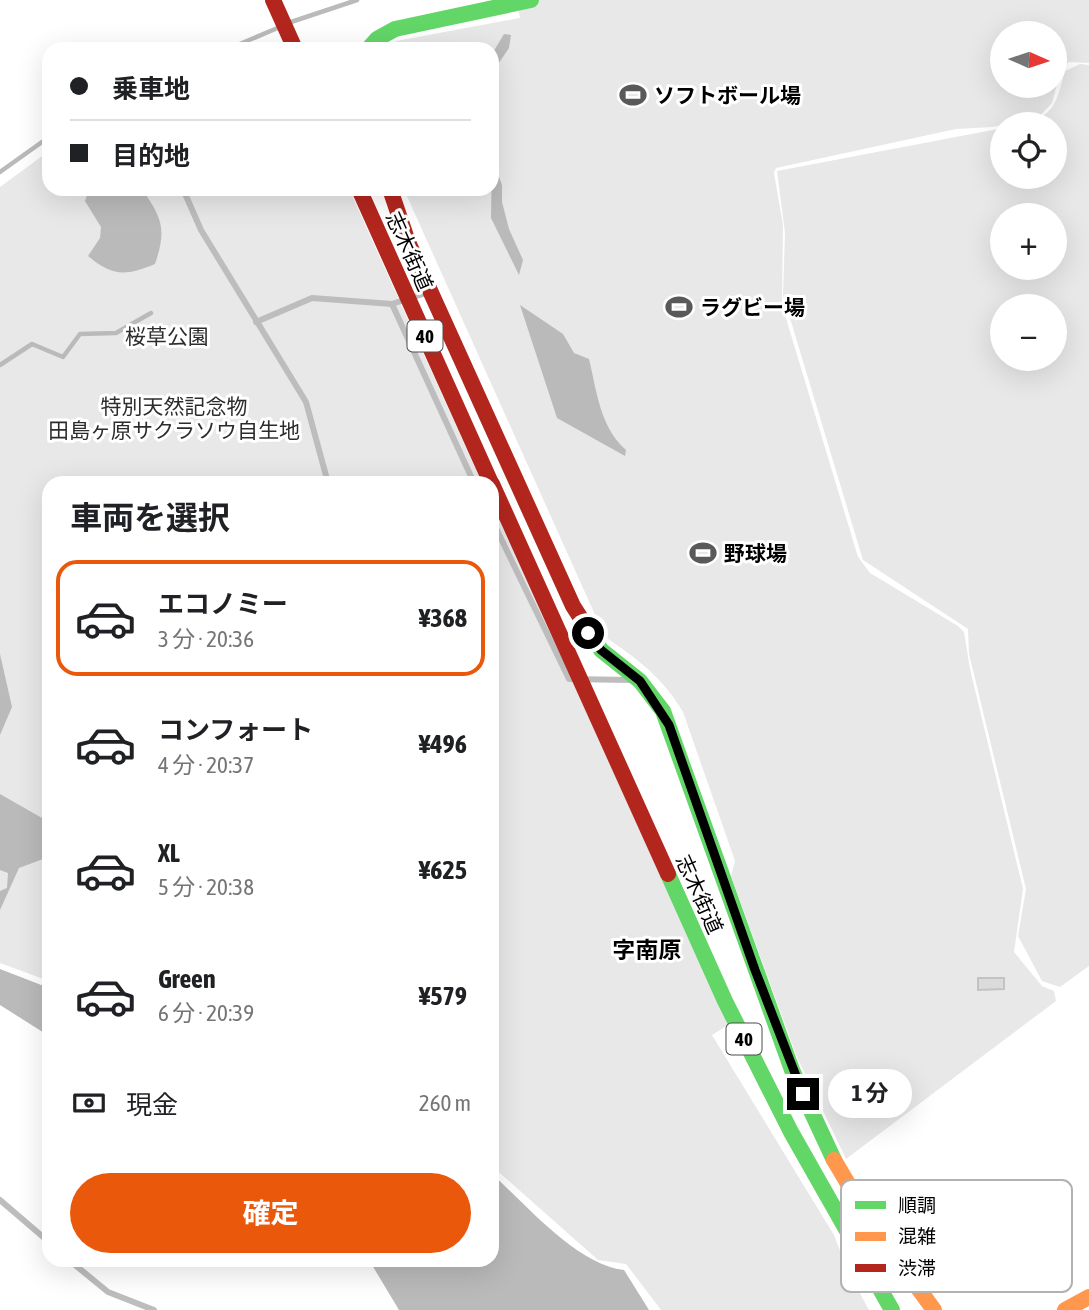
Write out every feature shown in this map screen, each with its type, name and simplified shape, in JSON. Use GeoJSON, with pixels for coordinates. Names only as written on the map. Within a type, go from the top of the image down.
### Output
{"type":"FeatureCollection","features":[{"type":"Feature","properties":{"kind":"street"},"geometry":{"type":"LineString","coordinates":[[273,0],[292,42]]}},
{"type":"Feature","properties":{"kind":"street"},"geometry":{"type":"LineString","coordinates":[[374,42],[395,29],[531,0]]}},
{"type":"Feature","properties":{"kind":"street","name":"志木街道"},"geometry":{"type":"LineString","coordinates":[[362,196],[487,476]]}},
{"type":"Feature","properties":{"kind":"street"},"geometry":{"type":"LineString","coordinates":[[392,196],[400,222],[430,291],[588,633],[601,650],[640,681],[669,725],[774,1022],[814,1118],[848,1180]]}},
{"type":"Feature","properties":{"kind":"street","name":"志木街道"},"geometry":{"type":"LineString","coordinates":[[499,502],[735,1021],[791,1132],[841,1220]]}},
{"type":"Feature","properties":{"kind":"street","name":"志木街道"},"geometry":{"type":"LineString","coordinates":[[882,1292],[892,1310]]}},
{"type":"Feature","properties":{"kind":"street"},"geometry":{"type":"LineString","coordinates":[[921,1292],[934,1310]]}},
{"type":"Feature","properties":{"kind":"street"},"geometry":{"type":"LineString","coordinates":[[1065,1310],[1089,1297]]}},
{"type":"Feature","properties":{"kind":"lane"},"geometry":{"type":"LineString","coordinates":[[186,196],[201,230],[306,402],[326,476]]}},
{"type":"Feature","properties":{"kind":"lane"},"geometry":{"type":"LineString","coordinates":[[256,322],[312,299],[392,304],[430,291]]}},
{"type":"Feature","properties":{"kind":"lane"},"geometry":{"type":"LineString","coordinates":[[392,304],[471,476]]}},
{"type":"Feature","properties":{"kind":"lane"},"geometry":{"type":"LineString","coordinates":[[499,534],[569,679],[640,681]]}},
{"type":"Feature","properties":{"kind":"lane"},"geometry":{"type":"LineString","coordinates":[[0,1200],[42,1236]]}},
{"type":"Feature","properties":{"kind":"lane"},"geometry":{"type":"LineString","coordinates":[[78,1267],[108,1292],[154,1310]]}},
{"type":"Feature","properties":{"kind":"green space"},"geometry":{"type":"Polygon","coordinates":[[[517,0],[1089,0],[1089,63],[1068,63],[1068,21],[990,21],[990,98],[1053,98],[1044,112],[990,112],[990,127],[956,129],[776,168],[774,173],[783,225],[782,305],[858,557],[870,573],[964,632],[970,669],[1023,889],[1014,952],[1042,986],[1054,991],[1056,1001],[846,1159],[797,1057],[731,876],[735,861],[683,712],[649,670],[605,637],[407,196],[499,196],[499,42],[395,42],[520,18],[517,0]]]}},
{"type":"Feature","properties":{"kind":"green space"},"geometry":{"type":"Polygon","coordinates":[[[1080,64],[1089,65],[1089,966],[1060,987],[1042,981],[1018,936],[1026,889],[969,654],[968,629],[863,560],[783,295],[785,233],[777,171],[990,130],[990,189],[1067,189],[1067,112],[1048,112],[1056,100],[1068,98],[1068,70],[1080,64]]]}},
{"type":"Feature","properties":{"kind":"green space","name":"桜草公園"},"geometry":{"type":"Polygon","coordinates":[[[42,156],[42,196],[352,196],[479,476],[42,476],[42,978],[0,963],[0,187],[42,156]]]}},
{"type":"Feature","properties":{"kind":"green space"},"geometry":{"type":"Polygon","coordinates":[[[499,519],[728,1025],[712,1035],[834,1235],[841,1253],[841,1292],[859,1292],[869,1310],[661,1310],[626,1264],[598,1260],[499,1172],[499,519]]]}},
{"type":"Feature","properties":{"kind":"shaded area"},"geometry":{"type":"Polygon","coordinates":[[[504,34],[511,35],[509,48],[499,63],[499,42],[504,34]]]}},
{"type":"Feature","properties":{"kind":"shaded area"},"geometry":{"type":"Polygon","coordinates":[[[499,177],[509,229],[523,260],[519,275],[491,218],[491,196],[499,196],[499,177]]]}},
{"type":"Feature","properties":{"kind":"shaded area"},"geometry":{"type":"Polygon","coordinates":[[[87,196],[146,196],[160,224],[161,242],[155,264],[136,271],[120,272],[105,268],[88,256],[100,238],[101,227],[85,201],[87,196]]]}},
{"type":"Feature","properties":{"kind":"shaded area"},"geometry":{"type":"Polygon","coordinates":[[[520,305],[563,334],[574,353],[589,359],[605,420],[617,441],[626,450],[625,456],[557,418],[520,305]]]}},
{"type":"Feature","properties":{"kind":"shaded area"},"geometry":{"type":"Polygon","coordinates":[[[0,654],[12,707],[0,735],[0,654]]]}},
{"type":"Feature","properties":{"kind":"shaded area"},"geometry":{"type":"Polygon","coordinates":[[[0,794],[42,818],[42,859],[19,868],[0,910],[0,891],[7,888],[8,873],[0,870],[0,794]]]}},
{"type":"Feature","properties":{"kind":"shaded area"},"geometry":{"type":"Polygon","coordinates":[[[0,969],[42,985],[42,1032],[0,1005],[0,969]]]}},
{"type":"Feature","properties":{"kind":"shaded area"},"geometry":{"type":"Polygon","coordinates":[[[499,1181],[571,1245],[588,1257],[624,1270],[649,1310],[399,1310],[373,1267],[499,1267],[499,1181]]]}},
{"type":"Feature","properties":{"kind":"building"},"geometry":{"type":"Polygon","coordinates":[[[978,978],[1004,978],[1004,989],[978,990],[978,978]]]}},
{"type":"Feature","properties":{"kind":"waterway"},"geometry":{"type":"LineString","coordinates":[[288,23],[357,0]]}},
{"type":"Feature","properties":{"kind":"waterway"},"geometry":{"type":"LineString","coordinates":[[245,42],[280,27]]}},
{"type":"Feature","properties":{"kind":"waterway"},"geometry":{"type":"LineString","coordinates":[[0,172],[42,142]]}},
{"type":"Feature","properties":{"kind":"waterway"},"geometry":{"type":"LineString","coordinates":[[0,365],[32,344],[63,357],[80,334],[116,333],[151,313]]}},
{"type":"Feature","properties":{"kind":"traffic: fast"},"geometry":{"type":"LineString","coordinates":[[374,42],[395,29],[531,0]]}},
{"type":"Feature","properties":{"kind":"traffic: fast"},"geometry":{"type":"LineString","coordinates":[[591,634],[601,650],[640,681],[663,711],[792,1070],[834,1160]]}},
{"type":"Feature","properties":{"kind":"traffic: fast"},"geometry":{"type":"LineString","coordinates":[[668,874],[725,1001],[791,1132],[841,1220]]}},
{"type":"Feature","properties":{"kind":"traffic: fast"},"geometry":{"type":"LineString","coordinates":[[882,1292],[892,1310]]}},
{"type":"Feature","properties":{"kind":"traffic: slow"},"geometry":{"type":"LineString","coordinates":[[834,1160],[846,1180]]}},
{"type":"Feature","properties":{"kind":"traffic: slow"},"geometry":{"type":"LineString","coordinates":[[921,1292],[934,1310]]}},
{"type":"Feature","properties":{"kind":"traffic: slow"},"geometry":{"type":"LineString","coordinates":[[1065,1310],[1089,1297]]}},
{"type":"Feature","properties":{"kind":"traffic: jam"},"geometry":{"type":"LineString","coordinates":[[273,0],[292,42]]}},
{"type":"Feature","properties":{"kind":"traffic: jam"},"geometry":{"type":"LineString","coordinates":[[362,196],[488,476]]}},
{"type":"Feature","properties":{"kind":"traffic: jam"},"geometry":{"type":"LineString","coordinates":[[392,196],[408,242],[573,606],[591,634]]}},
{"type":"Feature","properties":{"kind":"traffic: jam"},"geometry":{"type":"LineString","coordinates":[[499,500],[668,874]]}},
{"type":"Feature","properties":{"kind":"place","name":"ソフトボール場"},"geometry":{"type":"Point","coordinates":[633,95]}},
{"type":"Feature","properties":{"kind":"place","name":"ラグビー場"},"geometry":{"type":"Point","coordinates":[679,307]}},
{"type":"Feature","properties":{"kind":"place","name":"野球場"},"geometry":{"type":"Point","coordinates":[703,553]}},
{"type":"Feature","properties":{"kind":"district","name":"字南原"},"geometry":{"type":"Point","coordinates":[647,950]}},
{"type":"Feature","properties":{"kind":"route"},"geometry":{"type":"LineString","coordinates":[[588,633],[601,650],[640,681],[663,711],[755,970],[803,1094]]}},
{"type":"Feature","properties":{"kind":"park label","name":"特別天然記念物 田島ヶ原サクラソウ自生地"},"geometry":{"type":"Point","coordinates":[174,418]}}]}
